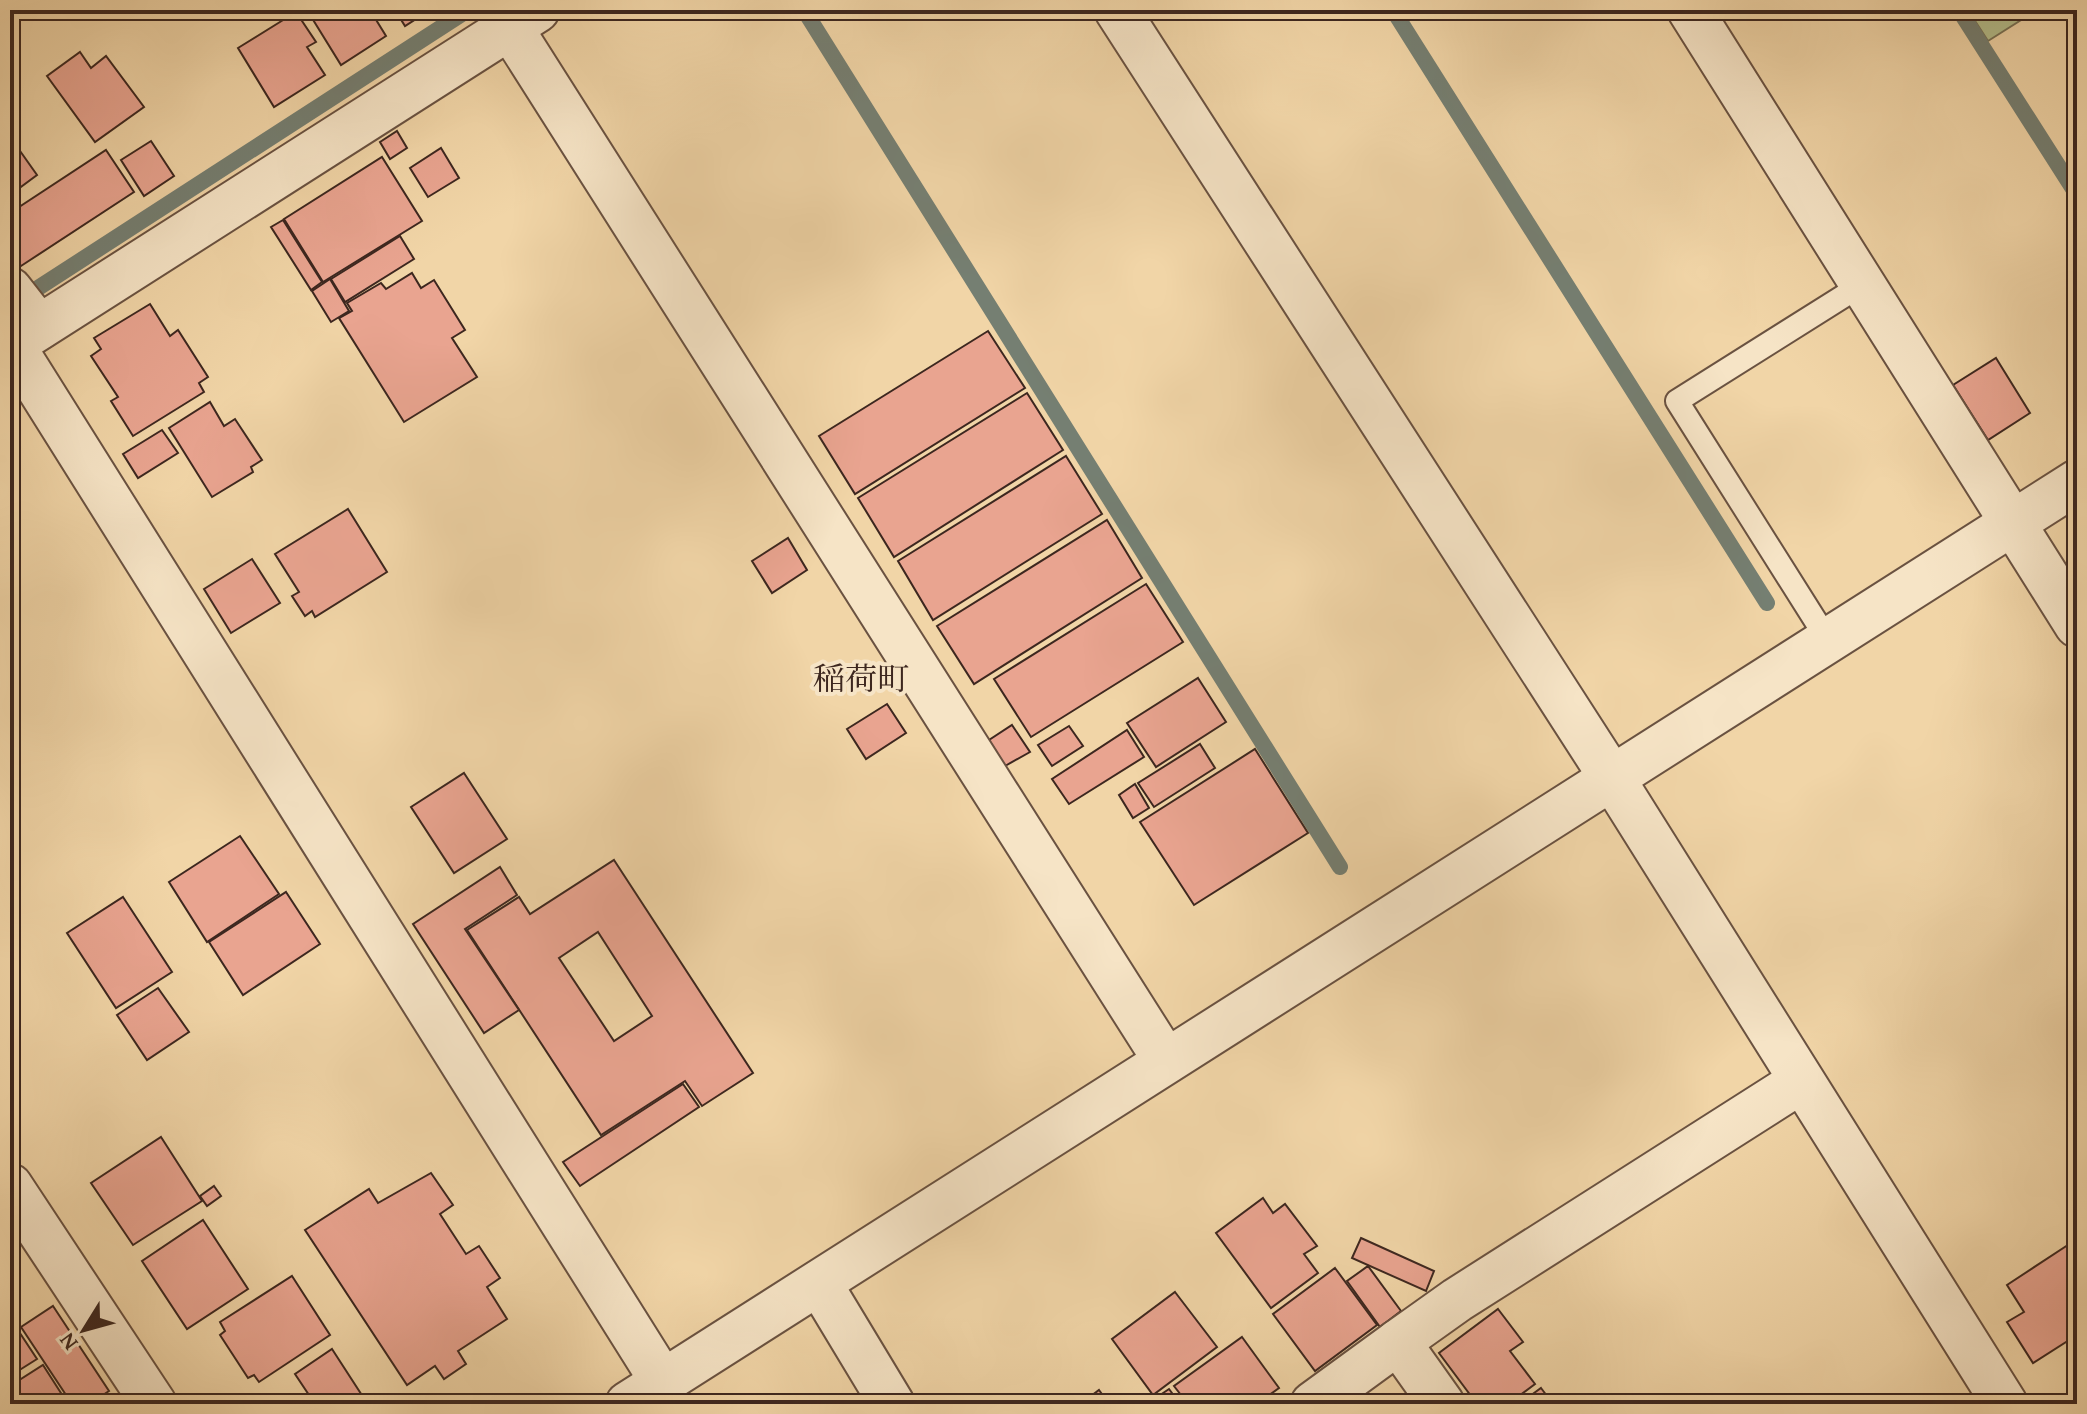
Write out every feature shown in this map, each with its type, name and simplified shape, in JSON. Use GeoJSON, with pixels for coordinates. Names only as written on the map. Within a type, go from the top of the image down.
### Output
{"type":"FeatureCollection","features":[{"type":"Feature","properties":{"kind":"street"},"geometry":{"type":"LineString","coordinates":[[1117,10],[1612,778],[2005,1404]]}},
{"type":"Feature","properties":{"kind":"street"},"geometry":{"type":"LineString","coordinates":[[1690,10],[2077,625]]}},
{"type":"Feature","properties":{"kind":"street"},"geometry":{"type":"LineString","coordinates":[[20,339],[515,16],[1166,1061]]}},
{"type":"Feature","properties":{"kind":"street"},"geometry":{"type":"LineString","coordinates":[[10,290],[20,339],[645,1393],[2077,482]]}},
{"type":"Feature","properties":{"kind":"street"},"geometry":{"type":"LineString","coordinates":[[1313,1404],[1457,1300],[1801,1081]]}},
{"type":"Feature","properties":{"kind":"street"},"geometry":{"type":"LineString","coordinates":[[10,1186],[154,1404]]}},
{"type":"Feature","properties":{"kind":"street"},"geometry":{"type":"LineString","coordinates":[[819,1283],[892,1404]]}},
{"type":"Feature","properties":{"kind":"street"},"geometry":{"type":"LineString","coordinates":[[1398,1342],[1442,1404]]}},
{"type":"Feature","properties":{"kind":"lane"},"geometry":{"type":"LineString","coordinates":[[1829,642],[1677,401],[1863,284]]}},
{"type":"Feature","properties":{"kind":"green space"},"geometry":{"type":"Polygon","coordinates":[[[1968,10],[2037,10],[1988,41],[1968,10]]]}},
{"type":"Feature","properties":{"kind":"building"},"geometry":{"type":"Polygon","coordinates":[[[307,10],[370,10],[386,36],[341,65],[307,10]]]}},
{"type":"Feature","properties":{"kind":"building"},"geometry":{"type":"Polygon","coordinates":[[[395,10],[430,10],[405,26],[395,10]]]}},
{"type":"Feature","properties":{"kind":"building"},"geometry":{"type":"Polygon","coordinates":[[[296,12],[316,42],[307,47],[325,75],[274,107],[238,48],[296,12]]]}},
{"type":"Feature","properties":{"kind":"building"},"geometry":{"type":"Polygon","coordinates":[[[80,52],[91,68],[106,56],[144,107],[95,142],[47,76],[80,52]]]}},
{"type":"Feature","properties":{"kind":"building"},"geometry":{"type":"Polygon","coordinates":[[[397,131],[407,148],[390,159],[380,142],[397,131]]]}},
{"type":"Feature","properties":{"kind":"building"},"geometry":{"type":"Polygon","coordinates":[[[13,141],[37,175],[10,195],[10,144],[13,141]]]}},
{"type":"Feature","properties":{"kind":"building"},"geometry":{"type":"Polygon","coordinates":[[[151,141],[174,176],[144,196],[121,160],[151,141]]]}},
{"type":"Feature","properties":{"kind":"building"},"geometry":{"type":"Polygon","coordinates":[[[441,148],[459,178],[428,197],[410,168],[441,148]]]}},
{"type":"Feature","properties":{"kind":"building"},"geometry":{"type":"Polygon","coordinates":[[[106,150],[134,192],[21,266],[10,250],[10,213],[106,150]]]}},
{"type":"Feature","properties":{"kind":"building"},"geometry":{"type":"Polygon","coordinates":[[[382,157],[422,221],[323,282],[284,219],[382,157]]]}},
{"type":"Feature","properties":{"kind":"building"},"geometry":{"type":"Polygon","coordinates":[[[283,220],[322,282],[311,290],[271,227],[283,220]]]}},
{"type":"Feature","properties":{"kind":"building"},"geometry":{"type":"Polygon","coordinates":[[[400,236],[414,259],[345,302],[331,279],[400,236]]]}},
{"type":"Feature","properties":{"kind":"building"},"geometry":{"type":"Polygon","coordinates":[[[412,273],[421,288],[434,280],[465,330],[452,338],[477,377],[404,422],[339,318],[352,311],[347,303],[381,283],[386,289],[412,273]]]}},
{"type":"Feature","properties":{"kind":"building"},"geometry":{"type":"Polygon","coordinates":[[[330,279],[349,311],[331,322],[312,291],[330,279]]]}},
{"type":"Feature","properties":{"kind":"building"},"geometry":{"type":"Polygon","coordinates":[[[150,304],[170,336],[178,330],[208,377],[199,383],[204,392],[133,436],[111,401],[118,397],[91,356],[101,349],[94,338],[150,304]]]}},
{"type":"Feature","properties":{"kind":"building"},"geometry":{"type":"Polygon","coordinates":[[[988,331],[1025,388],[855,494],[819,436],[988,331]]]}},
{"type":"Feature","properties":{"kind":"building"},"geometry":{"type":"Polygon","coordinates":[[[1996,358],[2030,413],[1988,440],[1953,385],[1996,358]]]}},
{"type":"Feature","properties":{"kind":"building"},"geometry":{"type":"Polygon","coordinates":[[[1027,393],[1063,450],[894,557],[858,498],[1027,393]]]}},
{"type":"Feature","properties":{"kind":"building"},"geometry":{"type":"Polygon","coordinates":[[[210,402],[224,426],[235,419],[262,460],[251,467],[253,472],[212,497],[169,428],[210,402]]]}},
{"type":"Feature","properties":{"kind":"building"},"geometry":{"type":"Polygon","coordinates":[[[162,430],[178,453],[138,478],[123,454],[162,430]]]}},
{"type":"Feature","properties":{"kind":"building"},"geometry":{"type":"Polygon","coordinates":[[[1066,456],[1102,514],[933,620],[898,561],[1066,456]]]}},
{"type":"Feature","properties":{"kind":"building"},"geometry":{"type":"Polygon","coordinates":[[[348,509],[387,572],[315,617],[312,611],[305,616],[292,596],[299,592],[275,554],[348,509]]]}},
{"type":"Feature","properties":{"kind":"building"},"geometry":{"type":"Polygon","coordinates":[[[1107,520],[1142,578],[974,684],[937,626],[1107,520]]]}},
{"type":"Feature","properties":{"kind":"building"},"geometry":{"type":"Polygon","coordinates":[[[788,538],[807,570],[772,593],[752,561],[788,538]]]}},
{"type":"Feature","properties":{"kind":"building"},"geometry":{"type":"Polygon","coordinates":[[[252,559],[280,603],[231,633],[204,589],[252,559]]]}},
{"type":"Feature","properties":{"kind":"building"},"geometry":{"type":"Polygon","coordinates":[[[1146,584],[1183,642],[1031,737],[994,679],[1146,584]]]}},
{"type":"Feature","properties":{"kind":"building"},"geometry":{"type":"Polygon","coordinates":[[[1198,678],[1226,722],[1156,767],[1127,723],[1198,678]]]}},
{"type":"Feature","properties":{"kind":"building"},"geometry":{"type":"Polygon","coordinates":[[[887,704],[906,733],[866,759],[847,729],[887,704]]]}},
{"type":"Feature","properties":{"kind":"building"},"geometry":{"type":"Polygon","coordinates":[[[1012,725],[1030,752],[1005,766],[989,740],[1012,725]]]}},
{"type":"Feature","properties":{"kind":"building"},"geometry":{"type":"Polygon","coordinates":[[[1069,726],[1083,746],[1052,766],[1038,745],[1069,726]]]}},
{"type":"Feature","properties":{"kind":"building"},"geometry":{"type":"Polygon","coordinates":[[[1127,730],[1144,757],[1069,804],[1052,779],[1127,730]]]}},
{"type":"Feature","properties":{"kind":"building"},"geometry":{"type":"Polygon","coordinates":[[[1200,744],[1215,768],[1154,807],[1138,783],[1200,744]]]}},
{"type":"Feature","properties":{"kind":"building"},"geometry":{"type":"Polygon","coordinates":[[[1255,749],[1308,833],[1194,905],[1140,822],[1255,749]]]}},
{"type":"Feature","properties":{"kind":"building"},"geometry":{"type":"Polygon","coordinates":[[[464,773],[507,839],[454,873],[411,807],[464,773]]]}},
{"type":"Feature","properties":{"kind":"building"},"geometry":{"type":"Polygon","coordinates":[[[1135,784],[1149,808],[1133,818],[1119,795],[1135,784]]]}},
{"type":"Feature","properties":{"kind":"building"},"geometry":{"type":"Polygon","coordinates":[[[240,836],[279,894],[207,942],[169,882],[240,836]]]}},
{"type":"Feature","properties":{"kind":"building"},"geometry":{"type":"Polygon","coordinates":[[[614,860],[753,1073],[702,1106],[685,1081],[601,1135],[467,930],[519,897],[530,914],[614,860]],[[598,932],[559,958],[614,1041],[652,1016],[598,932]]]}},
{"type":"Feature","properties":{"kind":"building"},"geometry":{"type":"Polygon","coordinates":[[[500,867],[517,895],[465,929],[519,1010],[484,1033],[413,924],[500,867]]]}},
{"type":"Feature","properties":{"kind":"building"},"geometry":{"type":"Polygon","coordinates":[[[286,892],[320,944],[243,995],[209,942],[286,892]]]}},
{"type":"Feature","properties":{"kind":"building"},"geometry":{"type":"Polygon","coordinates":[[[123,897],[172,972],[116,1008],[67,933],[123,897]]]}},
{"type":"Feature","properties":{"kind":"building"},"geometry":{"type":"Polygon","coordinates":[[[158,988],[189,1032],[147,1060],[117,1015],[158,988]]]}},
{"type":"Feature","properties":{"kind":"building"},"geometry":{"type":"Polygon","coordinates":[[[683,1084],[699,1107],[580,1186],[563,1162],[683,1084]]]}},
{"type":"Feature","properties":{"kind":"building"},"geometry":{"type":"Polygon","coordinates":[[[161,1137],[202,1201],[133,1245],[91,1183],[161,1137]]]}},
{"type":"Feature","properties":{"kind":"building"},"geometry":{"type":"Polygon","coordinates":[[[431,1173],[453,1205],[440,1214],[466,1254],[479,1246],[500,1278],[487,1287],[507,1319],[458,1351],[466,1364],[444,1379],[435,1366],[407,1385],[305,1230],[369,1189],[378,1203],[431,1173]]]}},
{"type":"Feature","properties":{"kind":"building"},"geometry":{"type":"Polygon","coordinates":[[[214,1186],[221,1196],[207,1206],[200,1196],[214,1186]]]}},
{"type":"Feature","properties":{"kind":"building"},"geometry":{"type":"Polygon","coordinates":[[[1263,1198],[1273,1213],[1285,1204],[1317,1246],[1304,1254],[1318,1273],[1271,1308],[1216,1233],[1263,1198]]]}},
{"type":"Feature","properties":{"kind":"building"},"geometry":{"type":"Polygon","coordinates":[[[203,1220],[248,1289],[187,1329],[142,1261],[203,1220]]]}},
{"type":"Feature","properties":{"kind":"building"},"geometry":{"type":"Polygon","coordinates":[[[1361,1238],[1434,1271],[1426,1291],[1352,1258],[1361,1238]]]}},
{"type":"Feature","properties":{"kind":"building"},"geometry":{"type":"Polygon","coordinates":[[[2077,1239],[2077,1335],[2033,1363],[2007,1322],[2024,1312],[2007,1285],[2077,1239]]]}},
{"type":"Feature","properties":{"kind":"building"},"geometry":{"type":"Polygon","coordinates":[[[1368,1266],[1401,1311],[1380,1327],[1347,1281],[1368,1266]]]}},
{"type":"Feature","properties":{"kind":"building"},"geometry":{"type":"Polygon","coordinates":[[[1335,1268],[1377,1325],[1315,1371],[1273,1314],[1335,1268]]]}},
{"type":"Feature","properties":{"kind":"building"},"geometry":{"type":"Polygon","coordinates":[[[292,1276],[330,1335],[259,1382],[254,1375],[248,1378],[220,1335],[225,1331],[220,1322],[292,1276]]]}},
{"type":"Feature","properties":{"kind":"building"},"geometry":{"type":"Polygon","coordinates":[[[1175,1292],[1217,1347],[1153,1395],[1112,1339],[1175,1292]]]}},
{"type":"Feature","properties":{"kind":"building"},"geometry":{"type":"Polygon","coordinates":[[[53,1306],[109,1391],[89,1404],[72,1404],[21,1327],[53,1306]]]}},
{"type":"Feature","properties":{"kind":"building"},"geometry":{"type":"Polygon","coordinates":[[[1498,1309],[1523,1342],[1510,1351],[1535,1384],[1508,1404],[1477,1404],[1439,1353],[1498,1309]]]}},
{"type":"Feature","properties":{"kind":"building"},"geometry":{"type":"Polygon","coordinates":[[[10,1318],[37,1359],[10,1376],[10,1318]]]}},
{"type":"Feature","properties":{"kind":"building"},"geometry":{"type":"Polygon","coordinates":[[[1242,1337],[1279,1388],[1257,1404],[1188,1404],[1174,1386],[1242,1337]]]}},
{"type":"Feature","properties":{"kind":"building"},"geometry":{"type":"Polygon","coordinates":[[[332,1349],[365,1400],[359,1404],[315,1404],[295,1374],[332,1349]]]}},
{"type":"Feature","properties":{"kind":"building"},"geometry":{"type":"Polygon","coordinates":[[[43,1365],[68,1404],[10,1404],[10,1386],[43,1365]]]}},
{"type":"Feature","properties":{"kind":"building"},"geometry":{"type":"Polygon","coordinates":[[[1541,1388],[1553,1404],[1519,1404],[1541,1388]]]}},
{"type":"Feature","properties":{"kind":"building"},"geometry":{"type":"Polygon","coordinates":[[[1169,1389],[1180,1404],[1150,1402],[1169,1389]]]}},
{"type":"Feature","properties":{"kind":"building"},"geometry":{"type":"Polygon","coordinates":[[[1099,1390],[1109,1404],[1066,1404],[1078,1395],[1083,1402],[1099,1390]]]}},
{"type":"Feature","properties":{"kind":"waterway"},"geometry":{"type":"LineString","coordinates":[[38,288],[468,10]]}},
{"type":"Feature","properties":{"kind":"waterway"},"geometry":{"type":"LineString","coordinates":[[804,10],[1340,867]]}},
{"type":"Feature","properties":{"kind":"waterway"},"geometry":{"type":"LineString","coordinates":[[1393,10],[1767,603]]}},
{"type":"Feature","properties":{"kind":"waterway"},"geometry":{"type":"LineString","coordinates":[[1959,10],[2077,195]]}},
{"type":"Feature","properties":{"kind":"district","name":"稲荷町"},"geometry":{"type":"Point","coordinates":[861,678]}}]}
